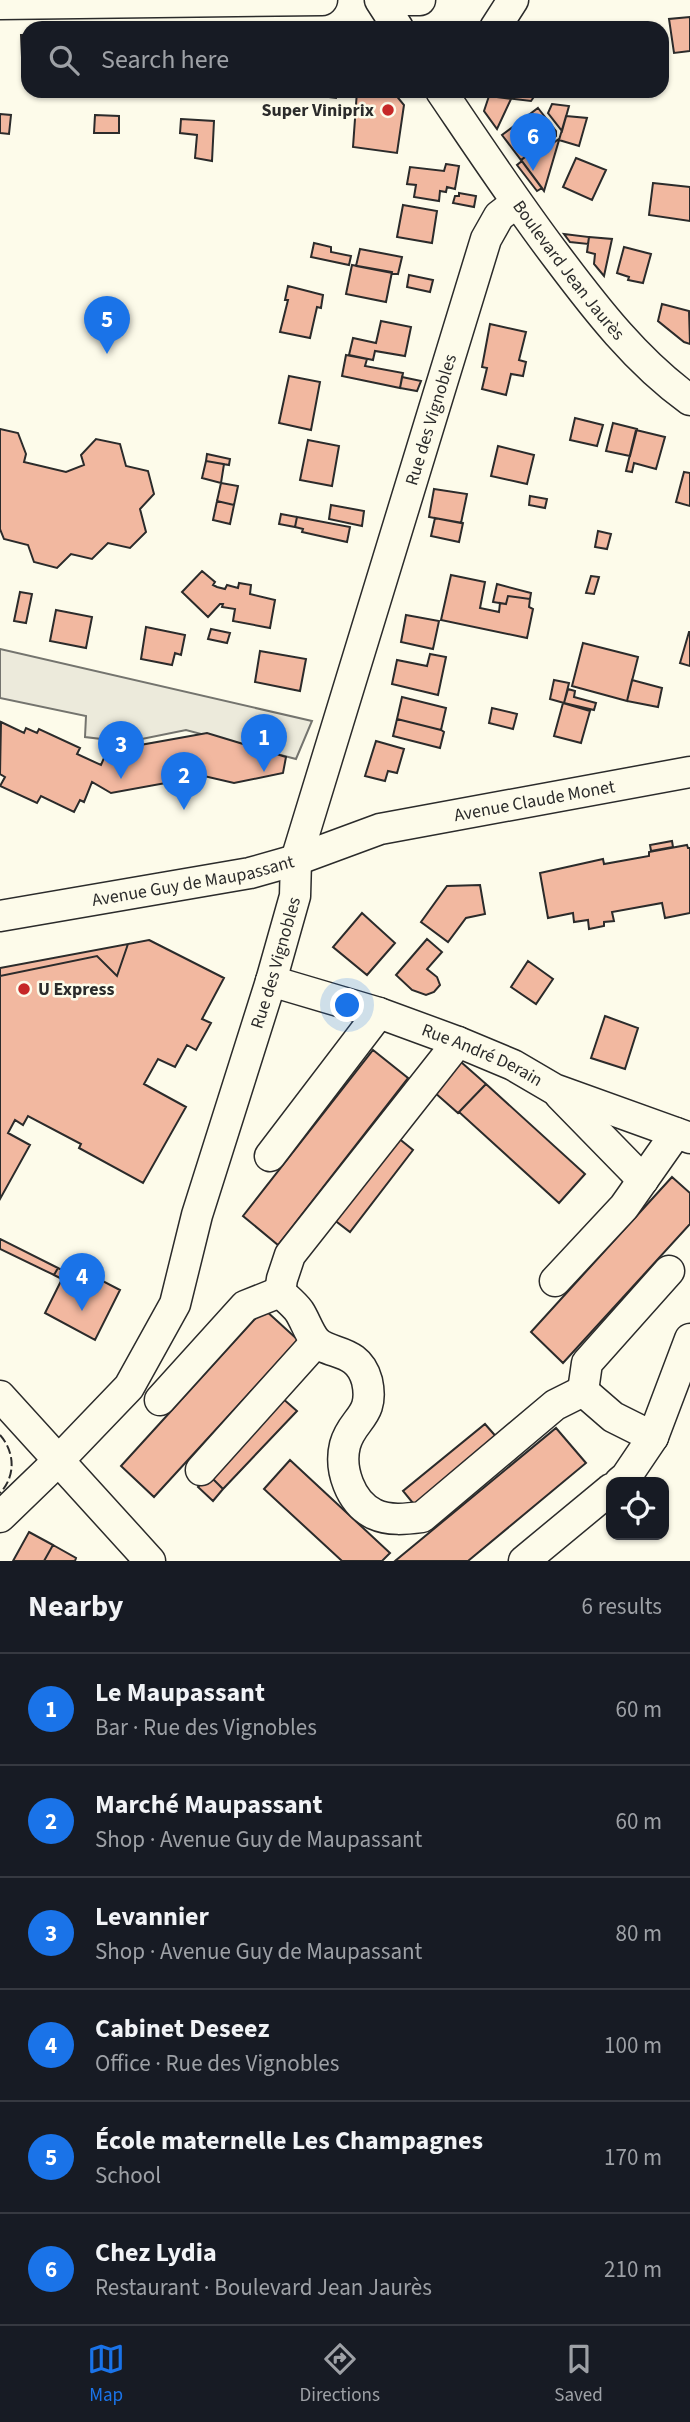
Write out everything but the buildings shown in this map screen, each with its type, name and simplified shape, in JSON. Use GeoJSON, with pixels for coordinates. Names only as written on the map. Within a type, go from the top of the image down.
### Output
{"type":"FeatureCollection","features":[{"type":"Feature","properties":{"kind":"street"},"geometry":{"type":"LineString","coordinates":[[0,4],[322,0]]}},
{"type":"Feature","properties":{"kind":"street"},"geometry":{"type":"LineString","coordinates":[[380,0],[394,21]]}},
{"type":"Feature","properties":{"kind":"street"},"geometry":{"type":"LineString","coordinates":[[402,0],[420,0]]}},
{"type":"Feature","properties":{"kind":"street"},"geometry":{"type":"LineString","coordinates":[[500,21],[513,0]]}},
{"type":"Feature","properties":{"kind":"street","name":"Boulevard Jean Jaurès"},"geometry":{"type":"LineString","coordinates":[[448,98],[516,203],[603,317],[643,362],[690,400]]}},
{"type":"Feature","properties":{"kind":"street","name":"Rue des Vignobles"},"geometry":{"type":"LineString","coordinates":[[0,1517],[129,1387],[174,1304],[197,1215],[295,896],[296,860],[486,239],[499,216],[516,203]]}},
{"type":"Feature","properties":{"kind":"street","name":"Avenue Claude Monet"},"geometry":{"type":"LineString","coordinates":[[380,829],[690,772]]}},
{"type":"Feature","properties":{"kind":"street","name":"Avenue Guy de Maupassant"},"geometry":{"type":"LineString","coordinates":[[0,916],[250,873],[296,860],[380,829]]}},
{"type":"Feature","properties":{"kind":"street","name":"Rue André Derain"},"geometry":{"type":"LineString","coordinates":[[271,981],[379,1013],[458,1042],[513,1065],[554,1089],[683,1135]]}},
{"type":"Feature","properties":{"kind":"street"},"geometry":{"type":"LineString","coordinates":[[270,1156],[379,1013]]}},
{"type":"Feature","properties":{"kind":"street"},"geometry":{"type":"LineString","coordinates":[[280,1292],[290,1255],[458,1042]]}},
{"type":"Feature","properties":{"kind":"street"},"geometry":{"type":"LineString","coordinates":[[554,1089],[643,1180]]}},
{"type":"Feature","properties":{"kind":"street"},"geometry":{"type":"LineString","coordinates":[[555,1281],[624,1207],[643,1180],[683,1135]]}},
{"type":"Feature","properties":{"kind":"street"},"geometry":{"type":"LineString","coordinates":[[583,1391],[587,1363],[669,1271]]}},
{"type":"Feature","properties":{"kind":"street"},"geometry":{"type":"LineString","coordinates":[[280,1292],[299,1311],[316,1342],[342,1352],[356,1362],[366,1379],[369,1397],[366,1412],[346,1441],[342,1461],[344,1478],[358,1499],[373,1514],[397,1520],[422,1517],[555,1405],[583,1391]]}},
{"type":"Feature","properties":{"kind":"street"},"geometry":{"type":"LineString","coordinates":[[160,1400],[245,1306],[280,1292]]}},
{"type":"Feature","properties":{"kind":"street"},"geometry":{"type":"LineString","coordinates":[[627,1477],[653,1437],[690,1339]]}},
{"type":"Feature","properties":{"kind":"street"},"geometry":{"type":"LineString","coordinates":[[201,1470],[316,1342]]}},
{"type":"Feature","properties":{"kind":"street"},"geometry":{"type":"LineString","coordinates":[[583,1391],[613,1417],[653,1437]]}},
{"type":"Feature","properties":{"kind":"street"},"geometry":{"type":"LineString","coordinates":[[0,1396],[150,1561]]}},
{"type":"Feature","properties":{"kind":"street"},"geometry":{"type":"LineString","coordinates":[[524,1561],[606,1493]]}},
{"type":"Feature","properties":{"kind":"shaded area"},"geometry":{"type":"Polygon","coordinates":[[[0,649],[312,721],[296,759],[186,730],[127,742],[85,737],[86,716],[0,698],[0,649]]]}},
{"type":"Feature","properties":{"kind":"fence"},"geometry":{"type":"LineString","coordinates":[[0,1435],[9,1449],[12,1464],[9,1479],[0,1493]]}},
{"type":"Feature","properties":{"kind":"place","name":"Super Viniprix"},"geometry":{"type":"Point","coordinates":[388,110]}},
{"type":"Feature","properties":{"kind":"place","name":"Chez Lydia"},"geometry":{"type":"Point","coordinates":[533,171]}},
{"type":"Feature","properties":{"kind":"place","name":"École maternelle Les Champagnes"},"geometry":{"type":"Point","coordinates":[107,354]}},
{"type":"Feature","properties":{"kind":"place","name":"Le Maupassant"},"geometry":{"type":"Point","coordinates":[264,772]}},
{"type":"Feature","properties":{"kind":"place","name":"Levannier"},"geometry":{"type":"Point","coordinates":[121,779]}},
{"type":"Feature","properties":{"kind":"place","name":"Marché Maupassant"},"geometry":{"type":"Point","coordinates":[184,810]}},
{"type":"Feature","properties":{"kind":"place","name":"U Express"},"geometry":{"type":"Point","coordinates":[24,989]}},
{"type":"Feature","properties":{"kind":"place","name":"Cabinet Deseez"},"geometry":{"type":"Point","coordinates":[82,1311]}}]}
